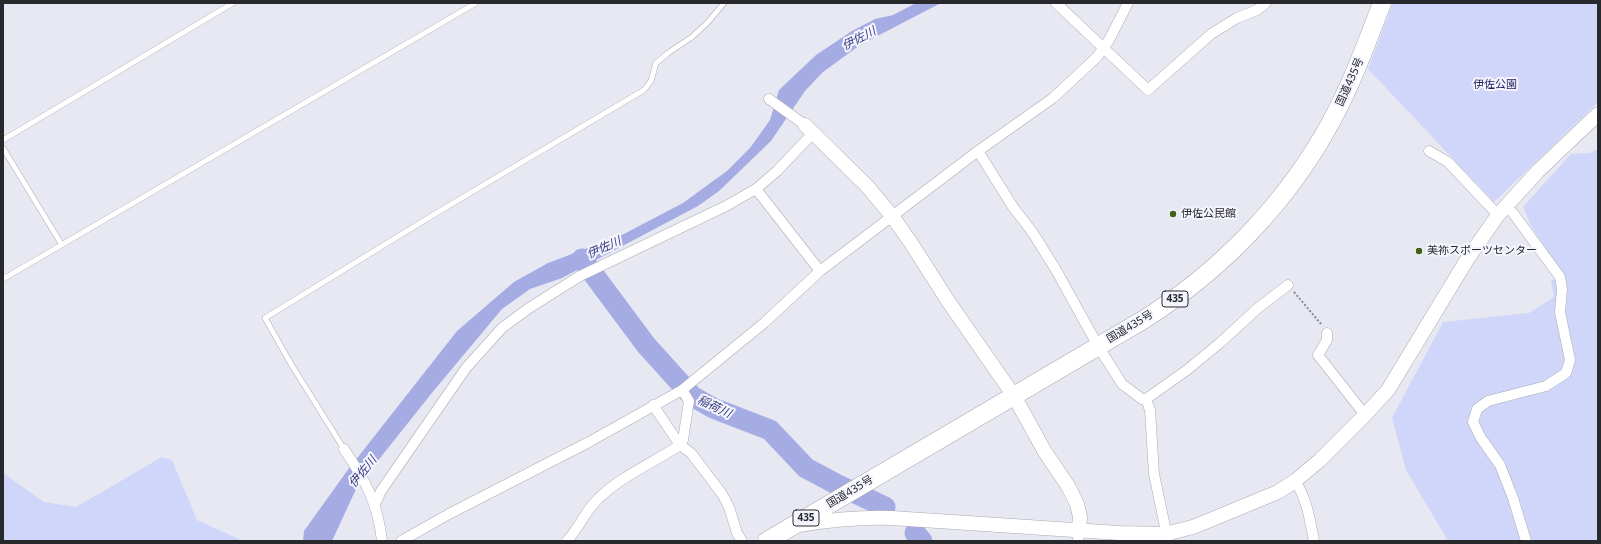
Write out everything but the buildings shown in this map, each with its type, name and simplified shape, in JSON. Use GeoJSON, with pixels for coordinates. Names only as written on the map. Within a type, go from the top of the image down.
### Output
{"type":"FeatureCollection","features":[{"type":"Feature","properties":{"kind":"highway","name":"国道435号"},"geometry":{"type":"LineString","coordinates":[[767,541],[1143,320],[1182,294],[1222,260],[1273,207],[1314,150],[1348,89],[1382,3]]}},
{"type":"Feature","properties":{"kind":"street"},"geometry":{"type":"LineString","coordinates":[[1056,3],[1148,90],[1211,34],[1238,18],[1257,10],[1266,3]]}},
{"type":"Feature","properties":{"kind":"street"},"geometry":{"type":"LineString","coordinates":[[401,541],[449,514],[589,442],[682,390],[764,323],[820,271],[978,151],[1053,98],[1097,57],[1103,49],[1128,3]]}},
{"type":"Feature","properties":{"kind":"street"},"geometry":{"type":"LineString","coordinates":[[769,99],[809,128],[867,186],[892,216],[1014,396],[1077,504],[1080,517],[1079,536]]}},
{"type":"Feature","properties":{"kind":"street"},"geometry":{"type":"LineString","coordinates":[[793,526],[838,519],[870,517],[912,518],[1079,536],[1142,534],[1167,537],[1272,495],[1295,481],[1320,460],[1365,416],[1388,390],[1471,253],[1502,210],[1538,171],[1598,114]]}},
{"type":"Feature","properties":{"kind":"street"},"geometry":{"type":"LineString","coordinates":[[373,500],[381,491],[466,368],[502,328],[529,308],[580,276],[726,206],[756,189],[777,171],[809,128]]}},
{"type":"Feature","properties":{"kind":"street"},"geometry":{"type":"LineString","coordinates":[[978,151],[1013,207],[1033,233],[1056,270],[1098,346],[1122,384],[1134,394],[1146,399],[1150,410],[1154,474],[1167,537]]}},
{"type":"Feature","properties":{"kind":"street"},"geometry":{"type":"LineString","coordinates":[[1429,151],[1448,162],[1502,210],[1513,213],[1560,277],[1562,289],[1560,312],[1570,360],[1566,373],[1546,386],[1488,401],[1477,409],[1473,422],[1481,438],[1500,465],[1513,498],[1526,541]]}},
{"type":"Feature","properties":{"kind":"street"},"geometry":{"type":"LineString","coordinates":[[756,189],[820,271]]}},
{"type":"Feature","properties":{"kind":"street"},"geometry":{"type":"LineString","coordinates":[[1146,399],[1221,342],[1258,308],[1288,285]]}},
{"type":"Feature","properties":{"kind":"street"},"geometry":{"type":"LineString","coordinates":[[1327,333],[1326,340],[1318,355],[1365,416]]}},
{"type":"Feature","properties":{"kind":"street"},"geometry":{"type":"LineString","coordinates":[[567,541],[575,532],[597,499],[625,478],[680,444],[683,440],[688,401],[682,390]]}},
{"type":"Feature","properties":{"kind":"street"},"geometry":{"type":"LineString","coordinates":[[653,405],[680,444],[691,453],[722,494],[729,507],[737,533],[742,541]]}},
{"type":"Feature","properties":{"kind":"street"},"geometry":{"type":"LineString","coordinates":[[344,449],[364,478],[373,500],[382,541]]}},
{"type":"Feature","properties":{"kind":"street"},"geometry":{"type":"LineString","coordinates":[[1295,481],[1306,502],[1314,541]]}},
{"type":"Feature","properties":{"kind":"lane"},"geometry":{"type":"LineString","coordinates":[[3,140],[233,3]]}},
{"type":"Feature","properties":{"kind":"lane"},"geometry":{"type":"LineString","coordinates":[[3,279],[476,3]]}},
{"type":"Feature","properties":{"kind":"lane"},"geometry":{"type":"LineString","coordinates":[[344,449],[291,364],[265,318],[432,215],[644,90],[651,81],[656,63],[692,37],[724,3]]}},
{"type":"Feature","properties":{"kind":"lane"},"geometry":{"type":"LineString","coordinates":[[3,148],[62,244]]}},
{"type":"Feature","properties":{"kind":"path"},"geometry":{"type":"LineString","coordinates":[[1288,285],[1325,328],[1327,333]]}},
{"type":"Feature","properties":{"kind":"green space","name":"伊佐公園"},"geometry":{"type":"Polygon","coordinates":[[[1393,3],[1598,3],[1598,102],[1494,202],[1368,69],[1393,3]]]}},
{"type":"Feature","properties":{"kind":"green space"},"geometry":{"type":"Polygon","coordinates":[[[1598,149],[1598,541],[1448,541],[1406,470],[1392,418],[1443,322],[1529,313],[1554,297],[1551,281],[1562,273],[1531,226],[1523,207],[1571,154],[1590,153],[1598,149]]]}},
{"type":"Feature","properties":{"kind":"green space"},"geometry":{"type":"Polygon","coordinates":[[[162,457],[172,460],[197,520],[241,540],[240,541],[3,541],[3,473],[44,502],[76,507],[162,457]]]}},
{"type":"Feature","properties":{"kind":"water","name":"伊佐川"},"geometry":{"type":"Polygon","coordinates":[[[916,3],[941,3],[860,45],[823,72],[805,91],[771,141],[719,191],[698,206],[562,278],[530,289],[502,309],[431,394],[357,487],[332,541],[303,541],[304,531],[347,471],[457,331],[514,282],[548,263],[620,236],[683,203],[727,171],[750,148],[770,120],[779,90],[816,55],[852,31],[875,19],[893,15],[916,3]]]}},
{"type":"Feature","properties":{"kind":"waterway","name":"稲荷川"},"geometry":{"type":"LineString","coordinates":[[582,259],[646,345],[692,396],[713,408],[770,430],[806,468],[885,507]]}},
{"type":"Feature","properties":{"kind":"waterway","name":"稲荷川"},"geometry":{"type":"LineString","coordinates":[[915,533],[922,541]]}},
{"type":"Feature","properties":{"kind":"place","name":"伊佐公民館"},"geometry":{"type":"Point","coordinates":[1173,214]}},
{"type":"Feature","properties":{"kind":"place","name":"美祢スポーツセンター"},"geometry":{"type":"Point","coordinates":[1419,251]}}]}
